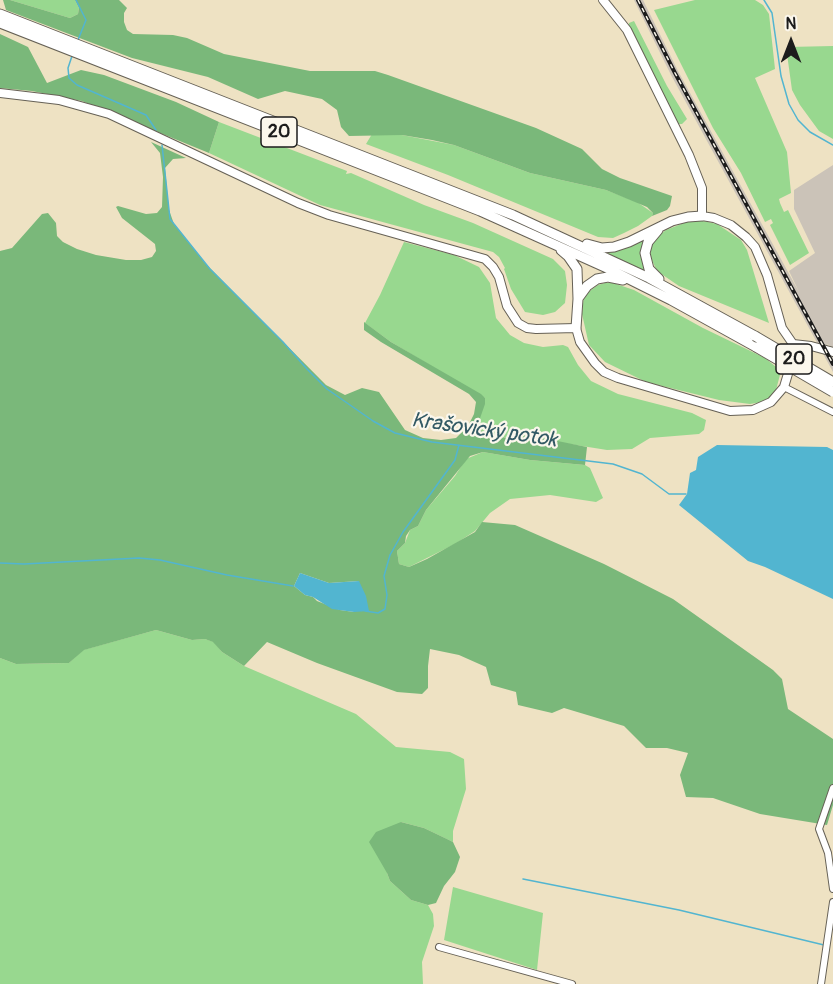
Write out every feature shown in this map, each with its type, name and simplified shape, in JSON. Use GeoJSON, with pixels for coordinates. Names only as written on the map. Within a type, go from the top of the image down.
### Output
{"type":"FeatureCollection","features":[{"type":"Feature","properties":{"kind":"highway","name":"20"},"geometry":{"type":"LineString","coordinates":[[0,14],[79,50],[547,240],[647,288],[756,346],[833,392]]}},
{"type":"Feature","properties":{"kind":"highway","name":"20"},"geometry":{"type":"LineString","coordinates":[[0,23],[68,45]]}},
{"type":"Feature","properties":{"kind":"highway","name":"20"},"geometry":{"type":"LineString","coordinates":[[79,50],[417,176],[556,235],[674,291],[833,382]]}},
{"type":"Feature","properties":{"kind":"highway"},"geometry":{"type":"LineString","coordinates":[[556,235],[596,247],[608,248],[629,242],[664,224],[702,216]]}},
{"type":"Feature","properties":{"kind":"highway"},"geometry":{"type":"LineString","coordinates":[[664,224],[648,242],[646,258],[652,273],[674,291]]}},
{"type":"Feature","properties":{"kind":"highway"},"geometry":{"type":"LineString","coordinates":[[547,240],[568,256],[574,264],[578,281],[576,328]]}},
{"type":"Feature","properties":{"kind":"highway"},"geometry":{"type":"LineString","coordinates":[[578,299],[586,286],[602,278],[614,278],[647,288]]}},
{"type":"Feature","properties":{"kind":"street"},"geometry":{"type":"LineString","coordinates":[[603,0],[627,30],[689,155],[702,188],[702,216],[731,225],[755,247],[767,275],[782,328],[793,344],[833,352]]}},
{"type":"Feature","properties":{"kind":"street"},"geometry":{"type":"LineString","coordinates":[[0,93],[60,100],[94,109],[298,203],[329,215],[485,259],[499,277],[507,306],[518,323],[527,328],[536,329],[576,328],[585,352],[604,372],[618,378],[718,407],[742,412],[753,410],[771,402],[784,387],[788,375],[789,350],[793,344]]}},
{"type":"Feature","properties":{"kind":"street"},"geometry":{"type":"LineString","coordinates":[[784,387],[833,411]]}},
{"type":"Feature","properties":{"kind":"street"},"geometry":{"type":"LineString","coordinates":[[833,789],[819,829],[828,853],[833,889]]}},
{"type":"Feature","properties":{"kind":"street"},"geometry":{"type":"LineString","coordinates":[[821,984],[833,902]]}},
{"type":"Feature","properties":{"kind":"street"},"geometry":{"type":"LineString","coordinates":[[439,947],[572,984]]}},
{"type":"Feature","properties":{"kind":"shaded area"},"geometry":{"type":"Polygon","coordinates":[[[634,0],[643,0],[678,71],[799,292],[789,271],[815,253],[794,209],[794,190],[833,165],[833,348],[827,344],[833,355],[833,372],[671,75],[634,0]]]}},
{"type":"Feature","properties":{"kind":"green space"},"geometry":{"type":"Polygon","coordinates":[[[3,0],[10,0],[70,18],[78,14],[79,8],[75,0],[119,0],[127,8],[124,13],[124,22],[127,30],[133,34],[173,35],[187,38],[224,54],[310,71],[375,71],[388,75],[536,128],[582,149],[602,169],[620,178],[672,196],[670,206],[667,210],[652,216],[653,213],[647,207],[606,190],[530,173],[454,145],[432,140],[402,135],[349,136],[341,127],[337,110],[322,99],[285,91],[258,99],[208,77],[132,58],[6,10],[3,0]]]}},
{"type":"Feature","properties":{"kind":"green space"},"geometry":{"type":"Polygon","coordinates":[[[10,0],[75,0],[79,8],[78,14],[70,18],[10,0]]]}},
{"type":"Feature","properties":{"kind":"green space"},"geometry":{"type":"Polygon","coordinates":[[[695,0],[755,0],[763,5],[769,14],[775,69],[755,78],[787,152],[791,193],[779,199],[780,203],[784,212],[788,210],[809,253],[790,265],[770,225],[773,223],[771,219],[765,222],[741,173],[713,128],[654,10],[695,0]]]}},
{"type":"Feature","properties":{"kind":"green space"},"geometry":{"type":"Polygon","coordinates":[[[634,21],[667,86],[687,119],[682,124],[678,124],[629,27],[629,23],[634,21]]]}},
{"type":"Feature","properties":{"kind":"green space"},"geometry":{"type":"Polygon","coordinates":[[[0,34],[28,47],[47,83],[81,70],[104,75],[176,102],[219,122],[209,153],[82,101],[32,91],[0,88],[0,34]]]}},
{"type":"Feature","properties":{"kind":"green space"},"geometry":{"type":"Polygon","coordinates":[[[833,46],[833,139],[819,131],[800,105],[792,90],[787,54],[788,47],[833,46]]]}},
{"type":"Feature","properties":{"kind":"green space"},"geometry":{"type":"Polygon","coordinates":[[[219,122],[347,171],[346,174],[351,173],[424,205],[473,223],[553,259],[565,271],[567,285],[565,303],[555,312],[543,315],[525,312],[511,289],[505,268],[493,252],[320,205],[209,153],[219,122]]]}},
{"type":"Feature","properties":{"kind":"green space"},"geometry":{"type":"Polygon","coordinates":[[[372,134],[402,135],[454,145],[530,173],[606,190],[637,202],[653,213],[638,226],[613,238],[598,237],[366,144],[372,134]]]}},
{"type":"Feature","properties":{"kind":"green space"},"geometry":{"type":"Polygon","coordinates":[[[151,142],[186,158],[173,159],[165,168],[169,210],[174,224],[206,264],[326,385],[345,395],[362,388],[379,392],[405,430],[423,438],[441,440],[456,438],[468,426],[474,414],[476,402],[469,394],[381,342],[364,330],[364,322],[391,342],[481,394],[485,398],[485,404],[478,424],[479,429],[490,436],[508,438],[528,435],[587,447],[585,465],[530,460],[483,452],[470,456],[426,510],[418,526],[410,530],[406,536],[405,543],[397,551],[399,564],[409,567],[427,559],[475,532],[482,522],[515,525],[604,564],[673,599],[773,670],[782,679],[788,709],[833,739],[833,805],[827,825],[760,814],[713,798],[686,797],[680,775],[688,753],[667,748],[646,748],[624,726],[564,708],[552,713],[518,705],[516,692],[491,685],[486,667],[459,655],[430,649],[428,688],[422,694],[397,692],[267,642],[244,666],[222,652],[213,642],[205,639],[192,640],[156,630],[84,650],[69,663],[16,664],[0,658],[0,251],[12,248],[42,214],[48,213],[56,223],[57,236],[77,249],[126,260],[152,257],[156,251],[155,244],[122,218],[116,207],[146,214],[157,213],[162,207],[163,177],[160,153],[151,142]],[[300,573],[294,586],[317,601],[340,610],[354,612],[359,581],[329,583],[300,573]]]}},
{"type":"Feature","properties":{"kind":"green space"},"geometry":{"type":"Polygon","coordinates":[[[689,221],[717,224],[741,240],[747,250],[769,323],[679,286],[657,271],[650,256],[652,243],[666,230],[689,221]]]}},
{"type":"Feature","properties":{"kind":"green space"},"geometry":{"type":"Polygon","coordinates":[[[648,235],[649,274],[603,251],[648,235]]]}},
{"type":"Feature","properties":{"kind":"green space"},"geometry":{"type":"Polygon","coordinates":[[[404,242],[454,255],[479,267],[490,283],[496,318],[510,335],[524,343],[543,347],[563,345],[568,347],[578,365],[591,381],[618,394],[692,413],[706,420],[704,430],[699,434],[650,438],[632,449],[607,450],[528,435],[501,438],[479,429],[478,424],[485,398],[391,342],[365,323],[404,242]]]}},
{"type":"Feature","properties":{"kind":"green space"},"geometry":{"type":"Polygon","coordinates":[[[605,283],[613,283],[634,290],[703,328],[765,358],[781,371],[776,390],[771,397],[762,402],[750,404],[719,400],[646,382],[605,362],[589,345],[582,314],[584,295],[605,283]]]}},
{"type":"Feature","properties":{"kind":"green space"},"geometry":{"type":"Polygon","coordinates":[[[483,452],[530,460],[585,465],[590,468],[603,498],[596,502],[550,495],[510,499],[490,513],[475,531],[455,544],[409,567],[399,564],[397,551],[405,543],[410,530],[418,526],[426,510],[455,476],[466,459],[483,452]]]}},
{"type":"Feature","properties":{"kind":"green space"},"geometry":{"type":"Polygon","coordinates":[[[156,630],[192,640],[205,639],[214,642],[222,652],[244,666],[356,714],[396,747],[450,752],[464,759],[466,789],[453,831],[453,842],[424,828],[401,822],[387,873],[390,881],[411,900],[428,905],[433,914],[434,926],[422,962],[423,984],[0,984],[0,658],[16,664],[69,663],[83,650],[156,630]]]}},
{"type":"Feature","properties":{"kind":"green space"},"geometry":{"type":"Polygon","coordinates":[[[401,822],[424,828],[453,842],[460,857],[455,872],[444,886],[436,903],[428,905],[411,900],[390,881],[369,842],[376,832],[401,822]]]}},
{"type":"Feature","properties":{"kind":"green space"},"geometry":{"type":"Polygon","coordinates":[[[453,887],[543,913],[537,970],[444,940],[453,887]]]}},
{"type":"Feature","properties":{"kind":"water"},"geometry":{"type":"Polygon","coordinates":[[[717,445],[827,447],[833,450],[833,599],[748,561],[679,505],[687,494],[690,473],[696,470],[698,457],[717,445]]]}},
{"type":"Feature","properties":{"kind":"water"},"geometry":{"type":"Polygon","coordinates":[[[300,573],[329,583],[359,581],[366,596],[369,611],[354,612],[332,609],[313,597],[305,595],[294,586],[300,573]]]}},
{"type":"Feature","properties":{"kind":"waterway","name":"Krašovický potok"},"geometry":{"type":"LineString","coordinates":[[76,0],[86,20],[78,40]]}},
{"type":"Feature","properties":{"kind":"waterway"},"geometry":{"type":"LineString","coordinates":[[764,0],[772,13],[781,76],[789,104],[798,120],[810,132],[833,145]]}},
{"type":"Feature","properties":{"kind":"waterway","name":"Krašovický potok"},"geometry":{"type":"LineString","coordinates":[[72,56],[68,68],[69,78],[77,85],[146,115],[156,130]]}},
{"type":"Feature","properties":{"kind":"waterway","name":"Krašovický potok"},"geometry":{"type":"LineString","coordinates":[[162,145],[170,219],[210,269],[327,389],[373,421],[395,433],[432,442],[613,464],[642,474],[669,494],[686,494]]}},
{"type":"Feature","properties":{"kind":"waterway"},"geometry":{"type":"LineString","coordinates":[[365,611],[378,613],[385,609],[387,595],[384,576],[390,555],[403,532],[455,460],[459,445]]}},
{"type":"Feature","properties":{"kind":"waterway"},"geometry":{"type":"LineString","coordinates":[[0,563],[24,564],[139,558],[293,586]]}},
{"type":"Feature","properties":{"kind":"waterway"},"geometry":{"type":"LineString","coordinates":[[523,879],[679,910],[824,945]]}},
{"type":"Feature","properties":{"kind":"railway"},"geometry":{"type":"LineString","coordinates":[[638,0],[675,73],[833,364]]}}]}
